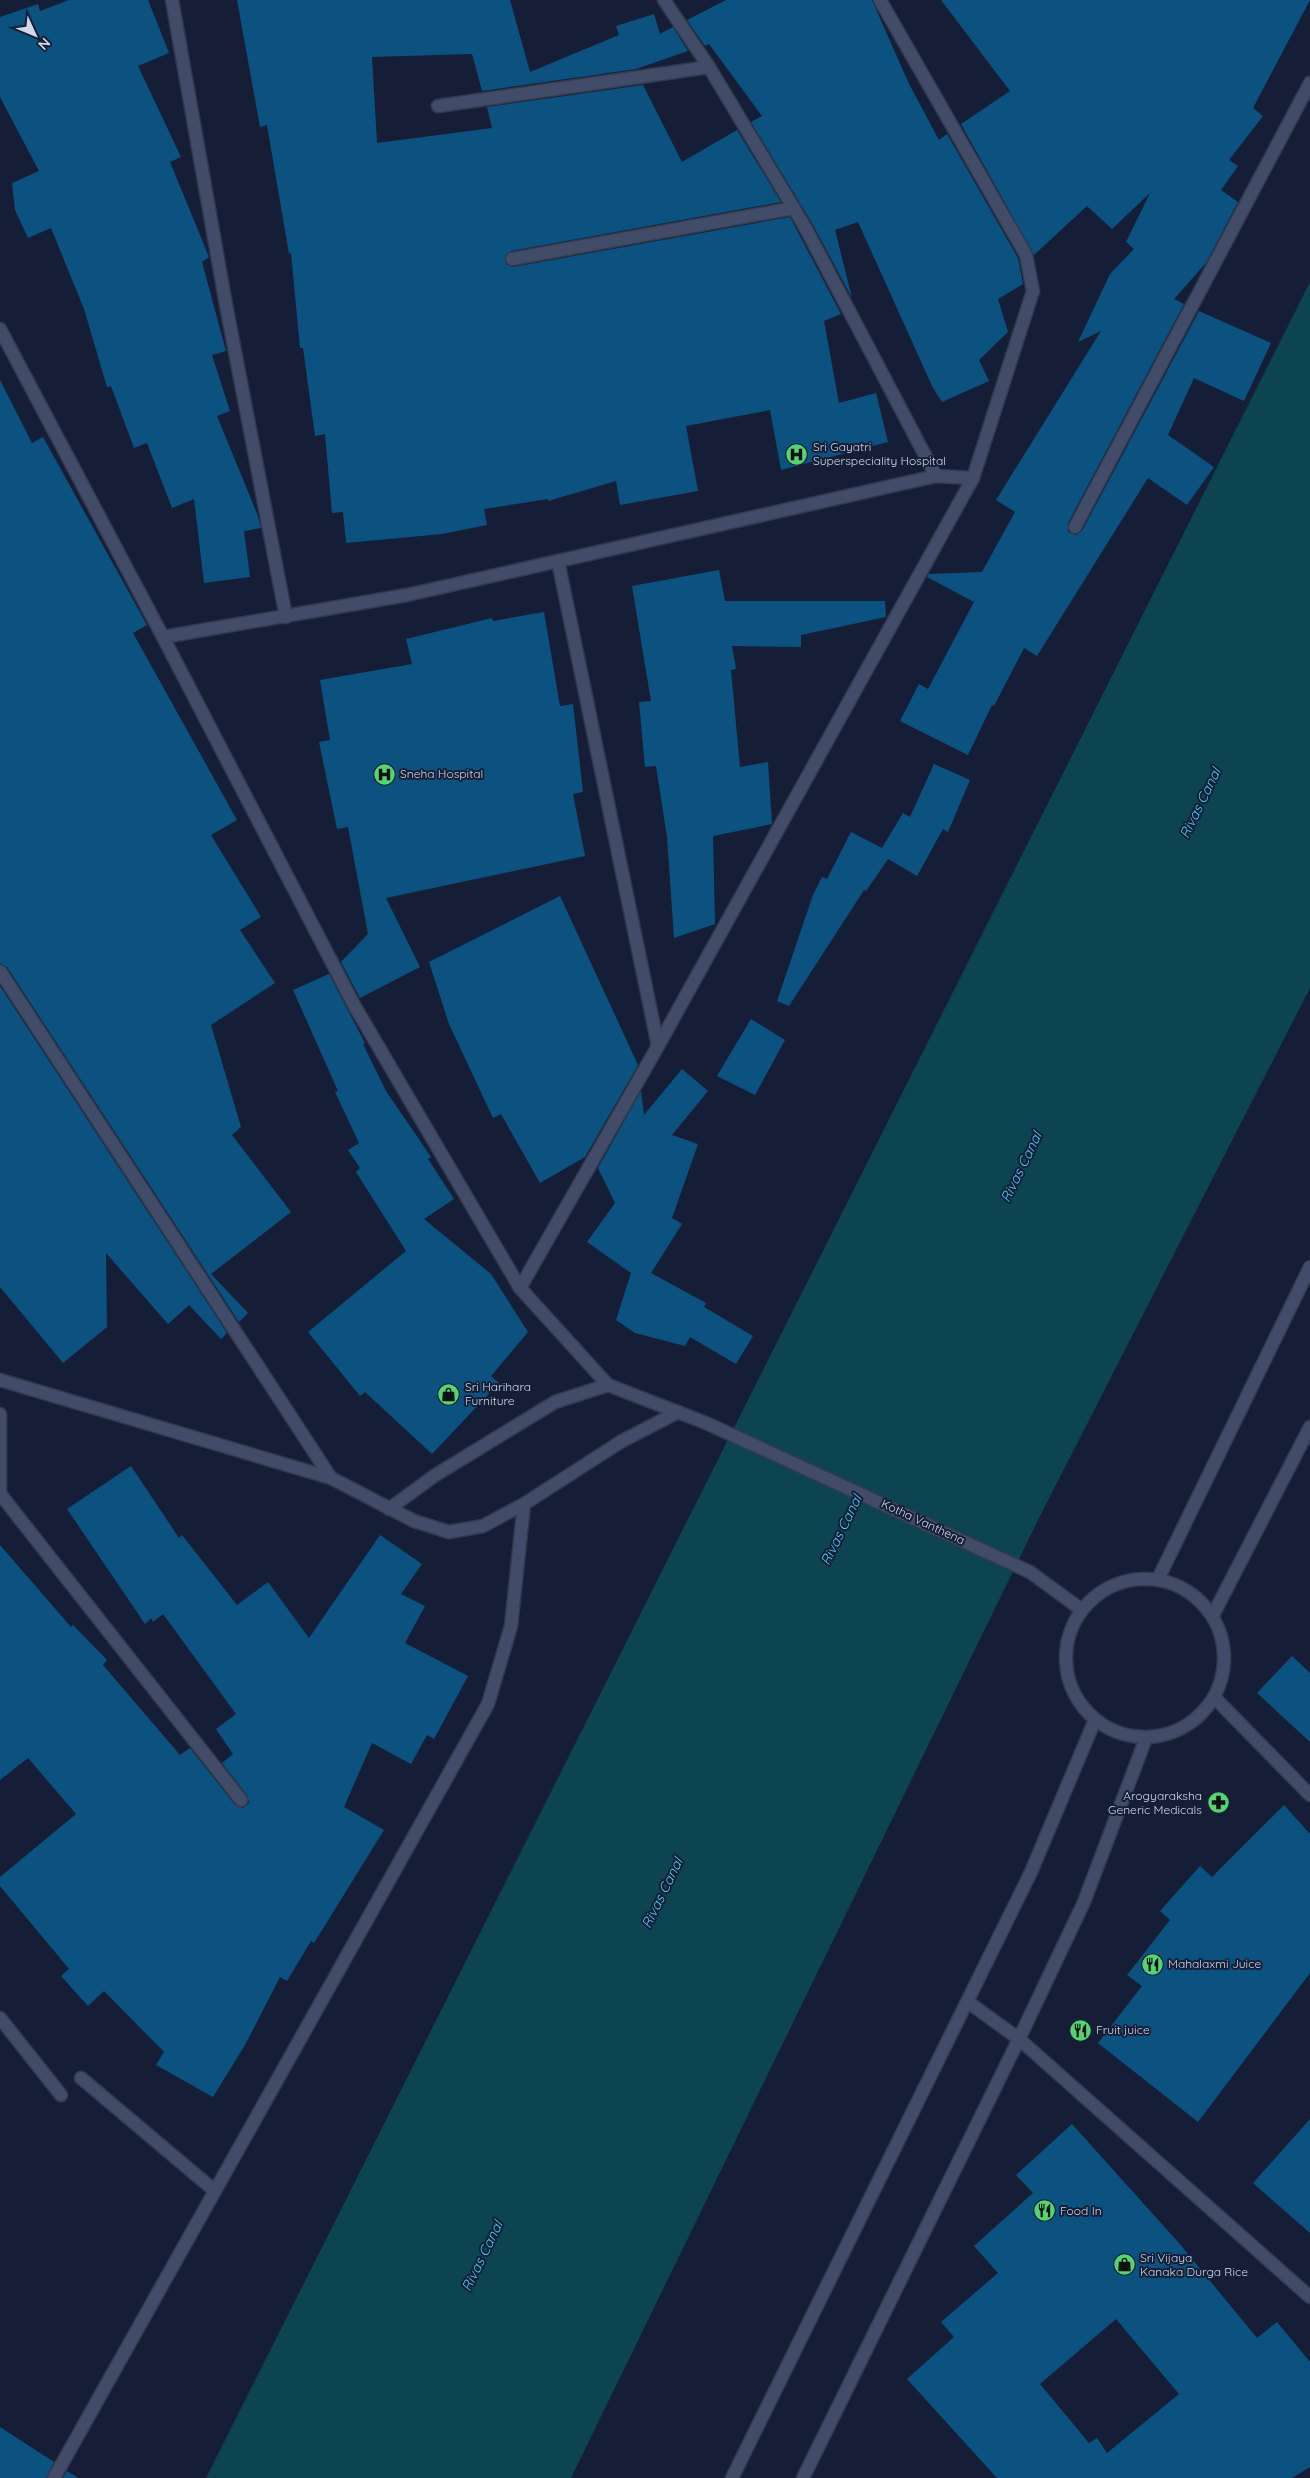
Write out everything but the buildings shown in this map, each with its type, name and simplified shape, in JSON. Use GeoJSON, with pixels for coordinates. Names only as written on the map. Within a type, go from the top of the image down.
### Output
{"type":"FeatureCollection","features":[{"type":"Feature","properties":{"kind":"street"},"geometry":{"type":"LineString","coordinates":[[172,0],[286,617]]}},
{"type":"Feature","properties":{"kind":"street"},"geometry":{"type":"LineString","coordinates":[[664,0],[709,67],[794,208],[936,476]]}},
{"type":"Feature","properties":{"kind":"street"},"geometry":{"type":"LineString","coordinates":[[520,1288],[658,1046],[973,478],[1033,291],[1026,255],[880,0]]}},
{"type":"Feature","properties":{"kind":"street"},"geometry":{"type":"LineString","coordinates":[[438,106],[709,67]]}},
{"type":"Feature","properties":{"kind":"street"},"geometry":{"type":"LineString","coordinates":[[1076,528],[1310,83]]}},
{"type":"Feature","properties":{"kind":"street"},"geometry":{"type":"LineString","coordinates":[[512,260],[794,208]]}},
{"type":"Feature","properties":{"kind":"street"},"geometry":{"type":"LineString","coordinates":[[0,329],[163,637],[354,1005],[520,1288],[608,1385],[555,1402],[442,1471],[389,1509]]}},
{"type":"Feature","properties":{"kind":"street"},"geometry":{"type":"LineString","coordinates":[[163,637],[407,595],[936,476],[973,478]]}},
{"type":"Feature","properties":{"kind":"street"},"geometry":{"type":"LineString","coordinates":[[558,561],[658,1046]]}},
{"type":"Feature","properties":{"kind":"street"},"geometry":{"type":"LineString","coordinates":[[0,971],[331,1478]]}},
{"type":"Feature","properties":{"kind":"street"},"geometry":{"type":"LineString","coordinates":[[1158,1579],[1310,1267]]}},
{"type":"Feature","properties":{"kind":"street"},"geometry":{"type":"LineString","coordinates":[[0,1380],[331,1478],[414,1521],[449,1532],[483,1526],[524,1504],[622,1440],[678,1412]]}},
{"type":"Feature","properties":{"kind":"street","name":"Kotha Vanthena"},"geometry":{"type":"LineString","coordinates":[[608,1385],[706,1423],[1030,1572],[1082,1610]]}},
{"type":"Feature","properties":{"kind":"street"},"geometry":{"type":"LineString","coordinates":[[0,1414],[0,1495],[241,1800]]}},
{"type":"Feature","properties":{"kind":"street"},"geometry":{"type":"LineString","coordinates":[[1213,1615],[1310,1427]]}},
{"type":"Feature","properties":{"kind":"street"},"geometry":{"type":"LineString","coordinates":[[54,2478],[488,1704],[511,1626],[524,1504]]}},
{"type":"Feature","properties":{"kind":"street"},"geometry":{"type":"LineString","coordinates":[[1137,1578],[1158,1579],[1180,1585],[1199,1598],[1213,1615],[1222,1637],[1225,1661],[1221,1685],[1209,1706],[1191,1722],[1170,1734],[1146,1738],[1128,1736],[1111,1730],[1095,1720],[1079,1702],[1068,1680],[1066,1656],[1070,1632],[1082,1610],[1097,1595],[1115,1584],[1137,1578]]}},
{"type":"Feature","properties":{"kind":"street"},"geometry":{"type":"LineString","coordinates":[[1214,1697],[1310,1795]]}},
{"type":"Feature","properties":{"kind":"street"},"geometry":{"type":"LineString","coordinates":[[732,2478],[1031,1872],[1095,1720]]}},
{"type":"Feature","properties":{"kind":"street"},"geometry":{"type":"LineString","coordinates":[[803,2478],[1019,2039],[1084,1902],[1146,1738]]}},
{"type":"Feature","properties":{"kind":"street"},"geometry":{"type":"LineString","coordinates":[[968,2002],[1019,2039],[1310,2297]]}},
{"type":"Feature","properties":{"kind":"street"},"geometry":{"type":"LineString","coordinates":[[0,2018],[61,2095]]}},
{"type":"Feature","properties":{"kind":"street"},"geometry":{"type":"LineString","coordinates":[[81,2078],[214,2191]]}},
{"type":"Feature","properties":{"kind":"water","name":"Rivas Canal"},"geometry":{"type":"Polygon","coordinates":[[[1310,282],[1310,988],[1039,1518],[571,2478],[206,2478],[1310,282]]]}},
{"type":"Feature","properties":{"kind":"place","name":"Sri Gayatri Superspeciality Hospital"},"geometry":{"type":"Point","coordinates":[797,454]}},
{"type":"Feature","properties":{"kind":"place","name":"Sneha Hospital"},"geometry":{"type":"Point","coordinates":[384,774]}},
{"type":"Feature","properties":{"kind":"place","name":"Sri Harihara Furniture"},"geometry":{"type":"Point","coordinates":[449,1394]}},
{"type":"Feature","properties":{"kind":"place","name":"Arogyaraksha Generic Medicals"},"geometry":{"type":"Point","coordinates":[1218,1803]}},
{"type":"Feature","properties":{"kind":"place","name":"Mahalaxmi Juice"},"geometry":{"type":"Point","coordinates":[1152,1964]}},
{"type":"Feature","properties":{"kind":"place","name":"Fruit juice"},"geometry":{"type":"Point","coordinates":[1080,2030]}},
{"type":"Feature","properties":{"kind":"place","name":"Food In"},"geometry":{"type":"Point","coordinates":[1044,2211]}},
{"type":"Feature","properties":{"kind":"place","name":"Sri Vijaya Kanaka Durga Rice"},"geometry":{"type":"Point","coordinates":[1124,2265]}}]}
